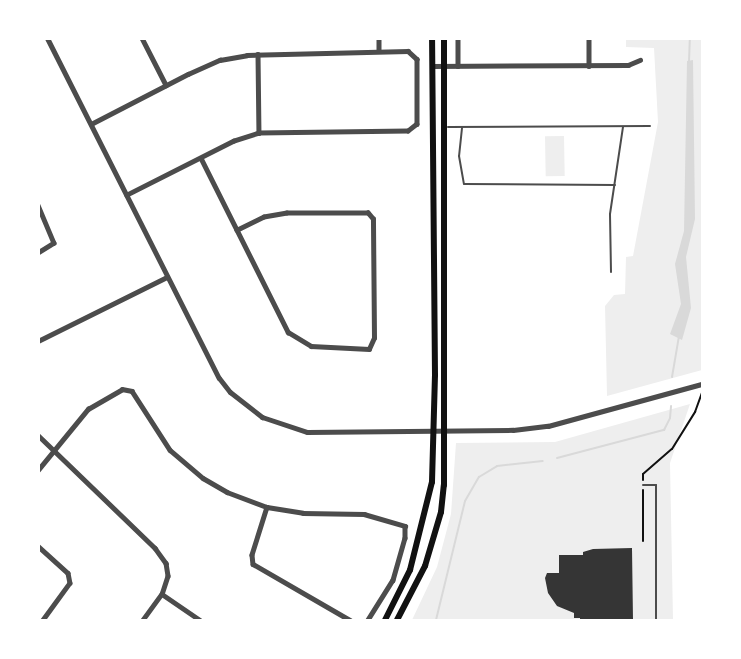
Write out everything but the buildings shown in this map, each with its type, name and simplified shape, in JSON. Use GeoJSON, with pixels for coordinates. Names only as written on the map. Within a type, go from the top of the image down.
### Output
{"type":"FeatureCollection","features":[{"type":"Feature","properties":{"kind":"main road"},"geometry":{"type":"LineString","coordinates":[[385,621],[407,579],[420,541],[440,431],[432,38]]}},
{"type":"Feature","properties":{"kind":"main road"},"geometry":{"type":"LineString","coordinates":[[397,621],[425,566],[440,512],[444,38]]}},
{"type":"Feature","properties":{"kind":"street"},"geometry":{"type":"LineString","coordinates":[[47,38],[219,378],[230,392],[262,417],[307,432],[539,428],[702,384]]}},
{"type":"Feature","properties":{"kind":"street"},"geometry":{"type":"LineString","coordinates":[[142,38],[166,85]]}},
{"type":"Feature","properties":{"kind":"street"},"geometry":{"type":"LineString","coordinates":[[379,38],[379,50]]}},
{"type":"Feature","properties":{"kind":"street"},"geometry":{"type":"LineString","coordinates":[[457,38],[458,66]]}},
{"type":"Feature","properties":{"kind":"street"},"geometry":{"type":"LineString","coordinates":[[589,38],[589,66]]}},
{"type":"Feature","properties":{"kind":"street"},"geometry":{"type":"LineString","coordinates":[[91,124],[220,60],[258,54],[379,50],[408,51],[417,59],[417,124],[408,131],[259,133],[234,141],[127,195]]}},
{"type":"Feature","properties":{"kind":"street"},"geometry":{"type":"LineString","coordinates":[[258,54],[259,133]]}},
{"type":"Feature","properties":{"kind":"street"},"geometry":{"type":"LineString","coordinates":[[432,66],[628,65],[640,60]]}},
{"type":"Feature","properties":{"kind":"street"},"geometry":{"type":"LineString","coordinates":[[201,158],[237,230],[288,332],[297,340],[311,346],[369,349],[374,338],[373,219],[368,213],[286,212],[237,230]]}},
{"type":"Feature","properties":{"kind":"street"},"geometry":{"type":"LineString","coordinates":[[38,205],[54,243],[38,253]]}},
{"type":"Feature","properties":{"kind":"street"},"geometry":{"type":"LineString","coordinates":[[38,341],[167,277]]}},
{"type":"Feature","properties":{"kind":"street"},"geometry":{"type":"LineString","coordinates":[[38,470],[88,409],[122,389],[132,391],[150,424],[185,464],[227,492],[267,507],[303,513],[364,514],[405,526],[405,538],[393,580],[368,621]]}},
{"type":"Feature","properties":{"kind":"street"},"geometry":{"type":"LineString","coordinates":[[38,435],[155,548],[166,564],[168,576],[162,594],[142,621]]}},
{"type":"Feature","properties":{"kind":"street"},"geometry":{"type":"LineString","coordinates":[[267,507],[251,555],[253,564],[350,621]]}},
{"type":"Feature","properties":{"kind":"street"},"geometry":{"type":"LineString","coordinates":[[38,546],[68,573],[71,583],[43,621]]}},
{"type":"Feature","properties":{"kind":"street"},"geometry":{"type":"LineString","coordinates":[[162,594],[201,621]]}},
{"type":"Feature","properties":{"kind":"lane"},"geometry":{"type":"LineString","coordinates":[[611,272],[610,214],[624,126]]}},
{"type":"Feature","properties":{"kind":"lane"},"geometry":{"type":"LineString","coordinates":[[433,127],[650,126]]}},
{"type":"Feature","properties":{"kind":"lane"},"geometry":{"type":"LineString","coordinates":[[462,127],[460,156],[464,184],[615,185]]}},
{"type":"Feature","properties":{"kind":"lane"},"geometry":{"type":"LineString","coordinates":[[643,485],[656,485],[656,621]]}},
{"type":"Feature","properties":{"kind":"path"},"geometry":{"type":"LineString","coordinates":[[643,541],[643,474],[672,449],[695,412],[702,393]]}},
{"type":"Feature","properties":{"kind":"shaded area"},"geometry":{"type":"Polygon","coordinates":[[[626,39],[702,39],[702,370],[607,396],[605,306],[614,295],[625,294],[626,257],[633,256],[658,122],[654,48],[626,47],[626,39]]]}},
{"type":"Feature","properties":{"kind":"shaded area"},"geometry":{"type":"Polygon","coordinates":[[[693,60],[695,219],[686,257],[691,308],[682,340],[670,334],[681,304],[675,264],[684,231],[687,61],[693,60]]]}},
{"type":"Feature","properties":{"kind":"shaded area"},"geometry":{"type":"Polygon","coordinates":[[[545,136],[564,136],[565,176],[546,176],[545,136]]]}},
{"type":"Feature","properties":{"kind":"shaded area"},"geometry":{"type":"Polygon","coordinates":[[[690,404],[670,463],[673,619],[702,620],[412,620],[437,567],[451,514],[456,443],[555,442],[690,404]]]}},
{"type":"Feature","properties":{"kind":"waterway"},"geometry":{"type":"LineString","coordinates":[[689,62],[690,38]]}},
{"type":"Feature","properties":{"kind":"waterway"},"geometry":{"type":"LineString","coordinates":[[672,377],[679,336]]}},
{"type":"Feature","properties":{"kind":"waterway"},"geometry":{"type":"LineString","coordinates":[[557,458],[664,430],[670,418],[671,406]]}},
{"type":"Feature","properties":{"kind":"waterway"},"geometry":{"type":"LineString","coordinates":[[436,620],[465,501],[479,477],[497,466],[543,461]]}}]}
